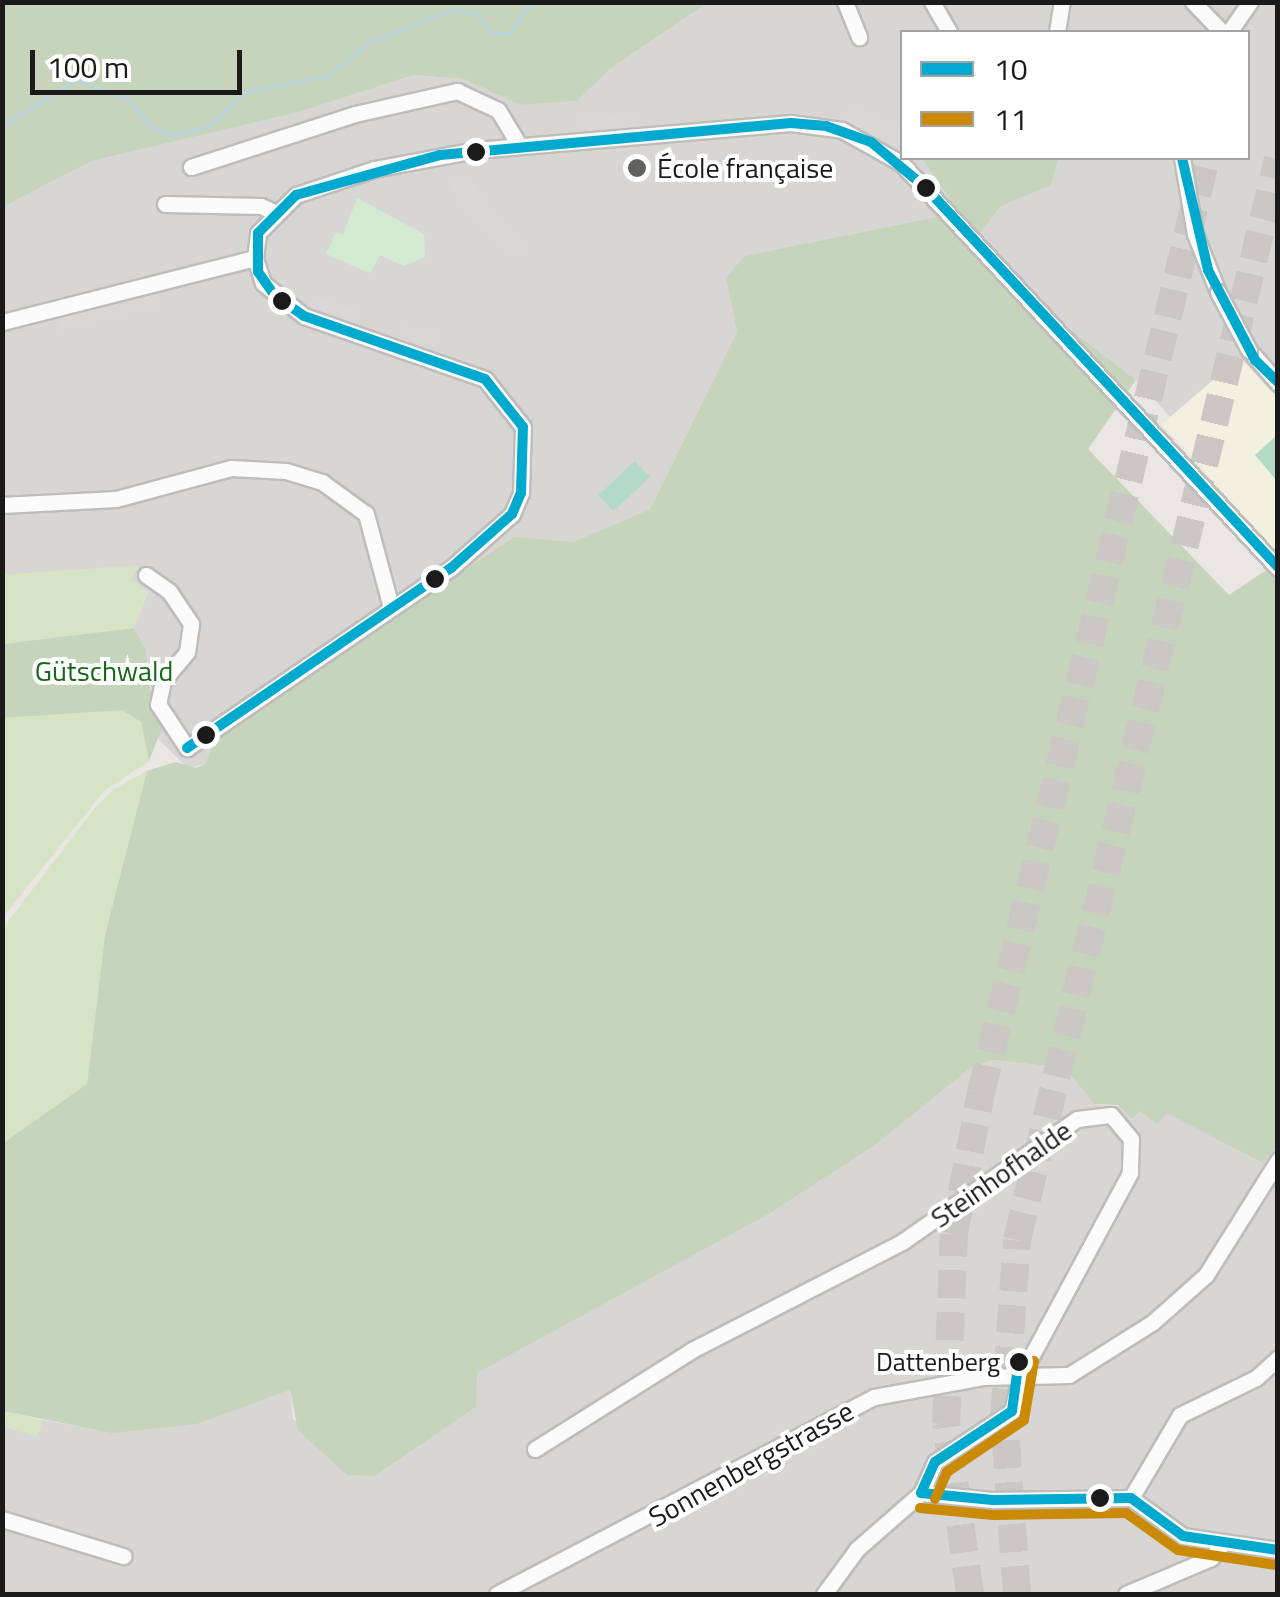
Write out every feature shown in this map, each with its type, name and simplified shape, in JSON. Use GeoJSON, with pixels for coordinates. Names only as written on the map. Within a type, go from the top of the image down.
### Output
{"type":"FeatureCollection","features":[{"type":"Feature","properties":{"kind":"street"},"geometry":{"type":"LineString","coordinates":[[845,2],[859,36]]}},
{"type":"Feature","properties":{"kind":"street"},"geometry":{"type":"LineString","coordinates":[[932,2],[948,30]]}},
{"type":"Feature","properties":{"kind":"street"},"geometry":{"type":"LineString","coordinates":[[1057,30],[1062,2]]}},
{"type":"Feature","properties":{"kind":"street"},"geometry":{"type":"LineString","coordinates":[[1193,2],[1224,30]]}},
{"type":"Feature","properties":{"kind":"street"},"geometry":{"type":"LineString","coordinates":[[1228,30],[1250,2]]}},
{"type":"Feature","properties":{"kind":"street"},"geometry":{"type":"LineString","coordinates":[[191,167],[354,114],[458,91],[498,110],[519,144]]}},
{"type":"Feature","properties":{"kind":"street"},"geometry":{"type":"LineString","coordinates":[[146,574],[170,591],[190,624],[187,652],[164,681],[158,704],[186,748],[451,568],[512,514],[526,469],[523,427],[485,379],[293,310],[263,283],[255,258],[258,233],[274,212],[309,188],[374,169],[519,144],[791,123],[842,130],[905,166],[1121,404],[1278,568]]}},
{"type":"Feature","properties":{"kind":"street"},"geometry":{"type":"LineString","coordinates":[[1182,160],[1195,234],[1218,292],[1249,350],[1278,383]]}},
{"type":"Feature","properties":{"kind":"street"},"geometry":{"type":"LineString","coordinates":[[165,204],[260,206],[274,212]]}},
{"type":"Feature","properties":{"kind":"street"},"geometry":{"type":"LineString","coordinates":[[2,322],[255,258]]}},
{"type":"Feature","properties":{"kind":"street"},"geometry":{"type":"LineString","coordinates":[[2,504],[116,500],[231,468],[286,471],[322,482],[366,514],[391,607]]}},
{"type":"Feature","properties":{"kind":"street","name":"Steinhofhalde"},"geometry":{"type":"LineString","coordinates":[[535,1448],[692,1350],[909,1238],[1076,1119],[1111,1115],[1131,1139],[1130,1172],[1020,1377]]}},
{"type":"Feature","properties":{"kind":"street"},"geometry":{"type":"LineString","coordinates":[[824,1594],[857,1548],[920,1492],[935,1462],[1007,1418],[1020,1377],[1069,1375],[1153,1322],[1206,1275],[1278,1160]]}},
{"type":"Feature","properties":{"kind":"street"},"geometry":{"type":"LineString","coordinates":[[1131,1498],[1180,1416],[1256,1378],[1278,1358]]}},
{"type":"Feature","properties":{"kind":"street","name":"Sonnenbergstrasse"},"geometry":{"type":"LineString","coordinates":[[497,1594],[874,1397],[984,1377],[1020,1377]]}},
{"type":"Feature","properties":{"kind":"street"},"geometry":{"type":"LineString","coordinates":[[920,1492],[1131,1498],[1183,1536],[1220,1547],[1278,1550]]}},
{"type":"Feature","properties":{"kind":"street"},"geometry":{"type":"LineString","coordinates":[[2,1520],[123,1556]]}},
{"type":"Feature","properties":{"kind":"street"},"geometry":{"type":"LineString","coordinates":[[1126,1594],[1211,1558],[1220,1547]]}},
{"type":"Feature","properties":{"kind":"shaded area"},"geometry":{"type":"Polygon","coordinates":[[[707,3],[1277,3],[1277,531],[1136,380],[967,248],[1001,205],[1051,185],[1058,160],[1250,160],[1250,30],[900,30],[900,160],[923,160],[950,200],[936,217],[744,256],[726,278],[737,332],[650,509],[573,542],[514,538],[216,737],[205,764],[188,768],[159,740],[146,650],[134,628],[148,592],[130,579],[139,566],[3,575],[3,207],[92,161],[299,112],[414,75],[463,79],[521,105],[577,101],[610,69],[707,3]]]}},
{"type":"Feature","properties":{"kind":"shaded area"},"geometry":{"type":"Polygon","coordinates":[[[849,105],[900,128],[900,157],[842,130],[849,105]]]}},
{"type":"Feature","properties":{"kind":"shaded area"},"geometry":{"type":"Polygon","coordinates":[[[634,114],[635,125],[578,130],[577,119],[634,114]]]}},
{"type":"Feature","properties":{"kind":"shaded area"},"geometry":{"type":"Polygon","coordinates":[[[469,177],[494,217],[527,248],[511,253],[465,210],[450,183],[469,177]]]}},
{"type":"Feature","properties":{"kind":"shaded area"},"geometry":{"type":"Polygon","coordinates":[[[153,294],[156,305],[61,330],[58,319],[153,294]]]}},
{"type":"Feature","properties":{"kind":"shaded area"},"geometry":{"type":"Polygon","coordinates":[[[315,297],[362,312],[358,323],[312,307],[315,297]]]}},
{"type":"Feature","properties":{"kind":"shaded area"},"geometry":{"type":"Polygon","coordinates":[[[403,325],[441,337],[438,347],[400,335],[403,325]]]}},
{"type":"Feature","properties":{"kind":"shaded area"},"geometry":{"type":"Polygon","coordinates":[[[1240,357],[1277,397],[1277,552],[1162,424],[1240,357]]]}},
{"type":"Feature","properties":{"kind":"shaded area"},"geometry":{"type":"Polygon","coordinates":[[[994,1060],[1048,1066],[1070,1074],[1094,1104],[1167,1112],[1261,1163],[1277,1146],[1277,1594],[3,1594],[2,1426],[36,1436],[43,1420],[112,1432],[196,1424],[290,1390],[293,1419],[375,1476],[476,1407],[476,1373],[769,1214],[875,1145],[972,1067],[994,1060]]]}},
{"type":"Feature","properties":{"kind":"green space"},"geometry":{"type":"Polygon","coordinates":[[[3,2],[707,3],[610,69],[577,101],[521,105],[463,79],[414,75],[299,112],[92,161],[3,207],[3,2]]]}},
{"type":"Feature","properties":{"kind":"green space"},"geometry":{"type":"Polygon","coordinates":[[[923,160],[1058,160],[1051,185],[1001,206],[967,249],[1136,380],[1088,449],[1229,595],[1277,563],[1277,1146],[1262,1163],[1167,1113],[1157,1124],[1140,1111],[1132,1119],[1118,1105],[1094,1104],[1070,1074],[1048,1066],[994,1060],[972,1067],[875,1145],[769,1214],[477,1373],[476,1407],[375,1476],[347,1475],[298,1430],[290,1390],[197,1424],[112,1433],[3,1411],[3,1143],[87,1084],[105,935],[147,771],[175,762],[196,768],[205,764],[216,737],[514,537],[573,542],[650,509],[737,332],[726,278],[744,256],[936,217],[950,200],[923,160]]]}},
{"type":"Feature","properties":{"kind":"green space"},"geometry":{"type":"Polygon","coordinates":[[[357,198],[424,234],[425,257],[404,266],[380,255],[370,273],[326,254],[336,232],[343,235],[357,198]]]}},
{"type":"Feature","properties":{"kind":"green space"},"geometry":{"type":"Polygon","coordinates":[[[1277,435],[1277,481],[1255,455],[1277,435]]]}},
{"type":"Feature","properties":{"kind":"green space"},"geometry":{"type":"Polygon","coordinates":[[[635,461],[650,477],[613,511],[598,495],[635,461]]]}},
{"type":"Feature","properties":{"kind":"green space"},"geometry":{"type":"Polygon","coordinates":[[[140,565],[131,579],[148,591],[134,628],[3,644],[3,575],[140,565]]]}},
{"type":"Feature","properties":{"kind":"green space","name":"Gütschwald"},"geometry":{"type":"Polygon","coordinates":[[[134,628],[146,650],[153,711],[162,728],[149,761],[141,722],[122,710],[3,718],[2,644],[134,628]]]}},
{"type":"Feature","properties":{"kind":"green space"},"geometry":{"type":"Polygon","coordinates":[[[39,710],[122,710],[141,722],[149,761],[104,791],[3,917],[3,718],[39,710]]]}},
{"type":"Feature","properties":{"kind":"green space"},"geometry":{"type":"Polygon","coordinates":[[[147,771],[105,935],[87,1084],[3,1143],[3,928],[95,808],[114,789],[147,771]]]}},
{"type":"Feature","properties":{"kind":"green space"},"geometry":{"type":"Polygon","coordinates":[[[3,1411],[43,1420],[37,1437],[3,1426],[3,1411]]]}},
{"type":"Feature","properties":{"kind":"waterway"},"geometry":{"type":"LineString","coordinates":[[2,127],[77,80],[132,102],[151,127],[174,136],[210,126],[247,92],[329,76],[368,44],[450,10],[477,14],[491,33],[510,34],[526,9],[540,2]]}},
{"type":"Feature","properties":{"kind":"tunnel"},"geometry":{"type":"LineString","coordinates":[[1017,1594],[1004,1417],[1017,1240],[1278,159]]}},
{"type":"Feature","properties":{"kind":"tunnel"},"geometry":{"type":"LineString","coordinates":[[970,1594],[946,1424],[954,1234],[981,1093],[1206,160]]}},
{"type":"Feature","properties":{"kind":"transit line","name":"10"},"geometry":{"type":"LineString","coordinates":[[187,748],[451,568],[512,514],[521,493],[523,427],[485,379],[304,316],[275,296],[258,272],[258,233],[296,195],[440,155],[791,123],[826,126],[871,142],[926,188],[1278,567]]}},
{"type":"Feature","properties":{"kind":"transit line","name":"10"},"geometry":{"type":"LineString","coordinates":[[1182,160],[1208,270],[1255,360],[1278,382]]}},
{"type":"Feature","properties":{"kind":"transit line","name":"10"},"geometry":{"type":"LineString","coordinates":[[921,1493],[935,1462],[1012,1411],[1019,1359]]}},
{"type":"Feature","properties":{"kind":"transit line","name":"11"},"geometry":{"type":"LineString","coordinates":[[935,1499],[947,1472],[1024,1420],[1034,1361]]}},
{"type":"Feature","properties":{"kind":"transit line","name":"10"},"geometry":{"type":"LineString","coordinates":[[921,1493],[993,1500],[1131,1498],[1183,1536],[1278,1550]]}},
{"type":"Feature","properties":{"kind":"transit line","name":"11"},"geometry":{"type":"LineString","coordinates":[[920,1508],[993,1515],[1126,1513],[1178,1550],[1276,1565]]}},
{"type":"Feature","properties":{"kind":"place","name":"École française"},"geometry":{"type":"Point","coordinates":[637,168]}},
{"type":"Feature","properties":{"kind":"place","name":"Dattenberg"},"geometry":{"type":"Point","coordinates":[1019,1362]}}]}
